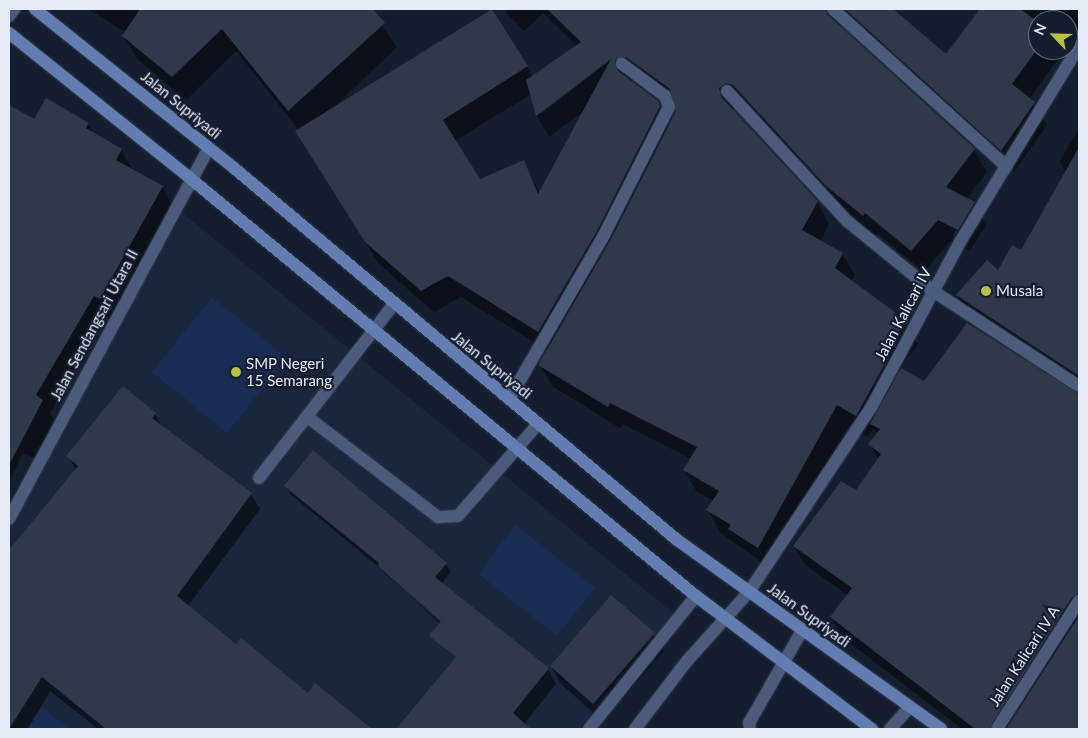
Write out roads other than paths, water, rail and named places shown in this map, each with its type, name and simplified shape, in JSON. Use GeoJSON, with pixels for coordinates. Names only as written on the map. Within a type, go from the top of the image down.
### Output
{"type":"FeatureCollection","features":[{"type":"Feature","properties":{"kind":"street"},"geometry":{"type":"LineString","coordinates":[[9,16],[14,9]]}},
{"type":"Feature","properties":{"kind":"street","name":"Jalan Supriyadi"},"geometry":{"type":"LineString","coordinates":[[35,9],[209,148],[676,539],[941,729]]}},
{"type":"Feature","properties":{"kind":"street"},"geometry":{"type":"LineString","coordinates":[[833,9],[1006,166]]}},
{"type":"Feature","properties":{"kind":"street"},"geometry":{"type":"LineString","coordinates":[[9,33],[192,179],[696,596],[872,729]]}},
{"type":"Feature","properties":{"kind":"street","name":"Jalan Kalicari IV"},"geometry":{"type":"LineString","coordinates":[[635,729],[687,662],[727,620],[749,592],[872,406],[933,291],[1079,46]]}},
{"type":"Feature","properties":{"kind":"street"},"geometry":{"type":"LineString","coordinates":[[509,399],[604,235],[669,107],[665,96],[622,64]]}},
{"type":"Feature","properties":{"kind":"street"},"geometry":{"type":"LineString","coordinates":[[727,91],[847,221],[933,291],[1079,386]]}},
{"type":"Feature","properties":{"kind":"street","name":"Jalan Sendangsari Utara II"},"geometry":{"type":"LineString","coordinates":[[9,519],[209,148]]}},
{"type":"Feature","properties":{"kind":"street"},"geometry":{"type":"LineString","coordinates":[[259,478],[309,418],[394,304]]}},
{"type":"Feature","properties":{"kind":"street"},"geometry":{"type":"LineString","coordinates":[[309,418],[438,517],[458,516],[538,424]]}},
{"type":"Feature","properties":{"kind":"street"},"geometry":{"type":"LineString","coordinates":[[589,729],[696,596]]}},
{"type":"Feature","properties":{"kind":"street","name":"Jalan Kalicari IV A"},"geometry":{"type":"LineString","coordinates":[[997,729],[1079,601]]}},
{"type":"Feature","properties":{"kind":"street"},"geometry":{"type":"LineString","coordinates":[[750,729],[749,723],[802,631]]}},
{"type":"Feature","properties":{"kind":"street"},"geometry":{"type":"LineString","coordinates":[[890,729],[910,708]]}},
{"type":"Feature","properties":{"kind":"place","name":"Musala"},"geometry":{"type":"Point","coordinates":[986,291]}},
{"type":"Feature","properties":{"kind":"place","name":"SMP Negeri 15 Semarang"},"geometry":{"type":"Point","coordinates":[236,372]}}]}
